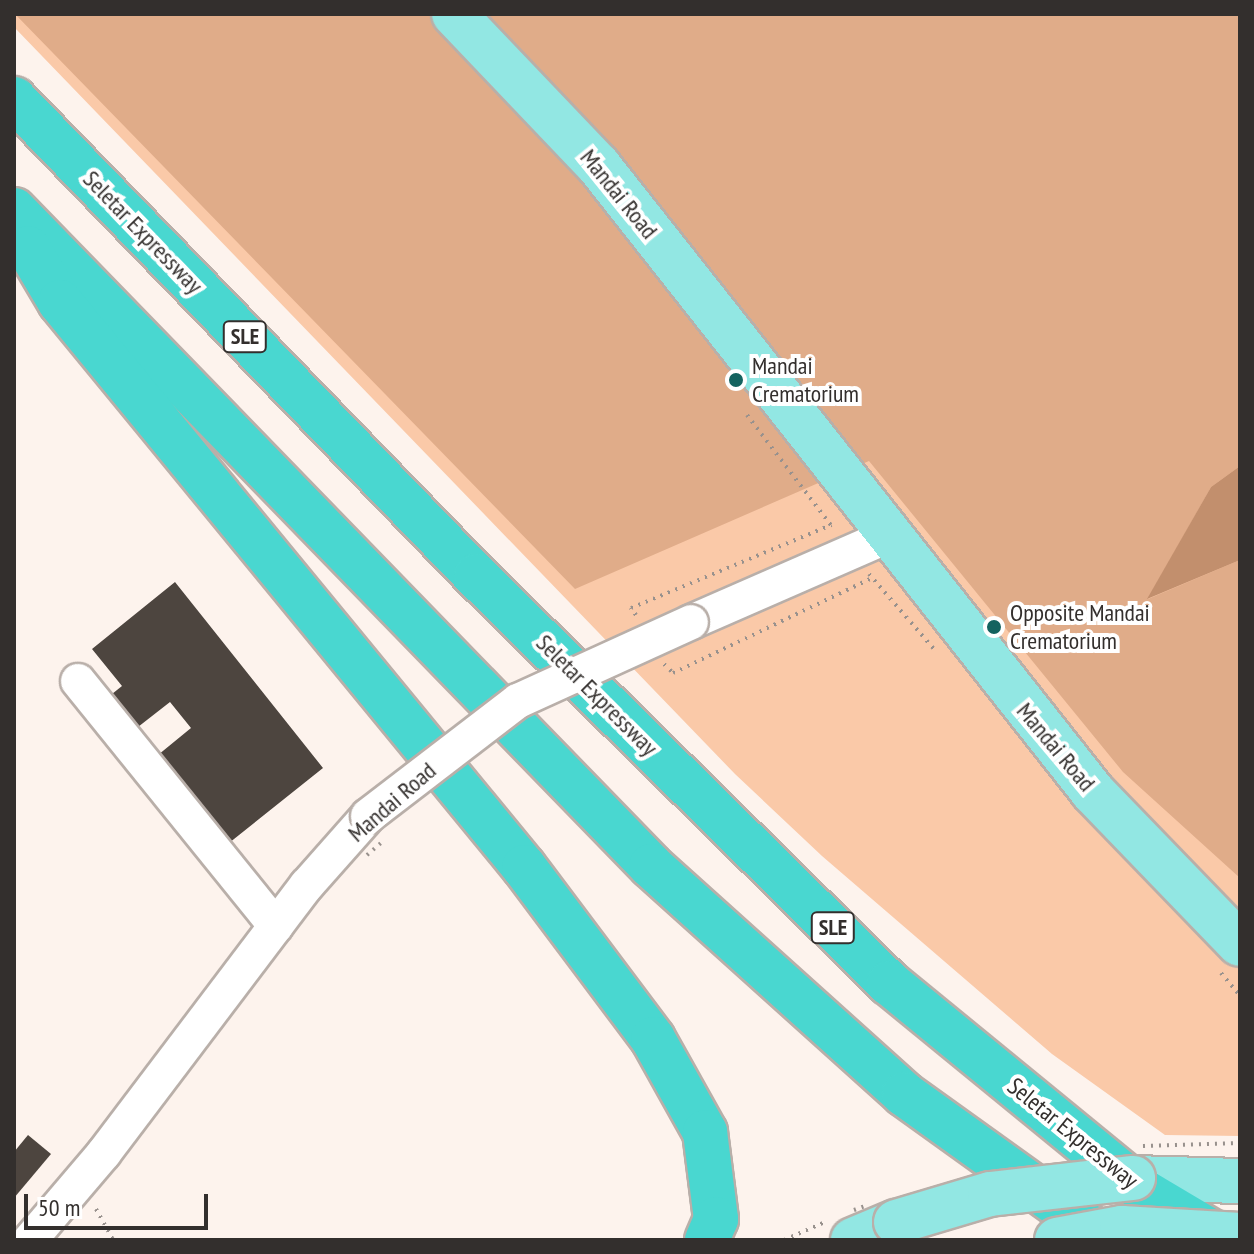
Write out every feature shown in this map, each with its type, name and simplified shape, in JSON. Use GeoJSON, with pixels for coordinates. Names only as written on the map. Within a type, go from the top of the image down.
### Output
{"type":"FeatureCollection","features":[{"type":"Feature","properties":{"kind":"highway","name":"Seletar Expressway"},"geometry":{"type":"LineString","coordinates":[[14,99],[476,576],[889,983],[1146,1193],[1225,1240]]}},
{"type":"Feature","properties":{"kind":"highway"},"geometry":{"type":"LineString","coordinates":[[14,210],[651,866],[904,1094],[1107,1240]]}},
{"type":"Feature","properties":{"kind":"highway"},"geometry":{"type":"LineString","coordinates":[[14,224],[60,302],[524,867],[653,1039],[705,1132],[716,1219],[707,1240]]}},
{"type":"Feature","properties":{"kind":"main road","name":"Mandai Road"},"geometry":{"type":"LineString","coordinates":[[454,14],[598,165],[1093,792],[1240,944]]}},
{"type":"Feature","properties":{"kind":"main road"},"geometry":{"type":"LineString","coordinates":[[843,1222],[896,1222],[990,1194],[1133,1178],[1237,1179]]}},
{"type":"Feature","properties":{"kind":"main road"},"geometry":{"type":"LineString","coordinates":[[1057,1240],[1122,1228],[1240,1235]]}},
{"type":"Feature","properties":{"kind":"street","name":"Mandai Road"},"geometry":{"type":"LineString","coordinates":[[30,1240],[104,1153],[276,926],[368,816],[518,701],[890,535]]}},
{"type":"Feature","properties":{"kind":"street"},"geometry":{"type":"LineString","coordinates":[[78,681],[276,926]]}},
{"type":"Feature","properties":{"kind":"path"},"geometry":{"type":"LineString","coordinates":[[659,657],[673,673],[872,578]]}},
{"type":"Feature","properties":{"kind":"path"},"geometry":{"type":"LineString","coordinates":[[88,1197],[113,1240]]}},
{"type":"Feature","properties":{"kind":"path"},"geometry":{"type":"LineString","coordinates":[[784,1240],[843,1222]]}},
{"type":"Feature","properties":{"kind":"shaded area"},"geometry":{"type":"Polygon","coordinates":[[[14,14],[1240,14],[1240,1136],[1165,1135],[1052,1054],[822,856],[735,774],[14,27],[14,14]]]}},
{"type":"Feature","properties":{"kind":"shaded area"},"geometry":{"type":"Polygon","coordinates":[[[15,14],[1240,14],[1240,466],[1211,487],[1148,599],[1240,560],[1240,878],[1123,772],[869,461],[575,589],[15,14]]]}},
{"type":"Feature","properties":{"kind":"shaded area"},"geometry":{"type":"Polygon","coordinates":[[[1240,466],[1240,560],[1147,599],[1211,487],[1240,466]]]}},
{"type":"Feature","properties":{"kind":"building"},"geometry":{"type":"Polygon","coordinates":[[[175,582],[323,768],[229,843],[158,755],[191,728],[170,702],[129,734],[102,702],[122,686],[92,649],[175,582]]]}},
{"type":"Feature","properties":{"kind":"building"},"geometry":{"type":"Polygon","coordinates":[[[28,1135],[51,1154],[14,1198],[14,1152],[28,1135]]]}},
{"type":"Feature","properties":{"kind":"place","name":"Mandai Crematorium"},"geometry":{"type":"Point","coordinates":[736,380]}},
{"type":"Feature","properties":{"kind":"place","name":"Opposite Mandai Crematorium"},"geometry":{"type":"Point","coordinates":[994,627]}}]}
